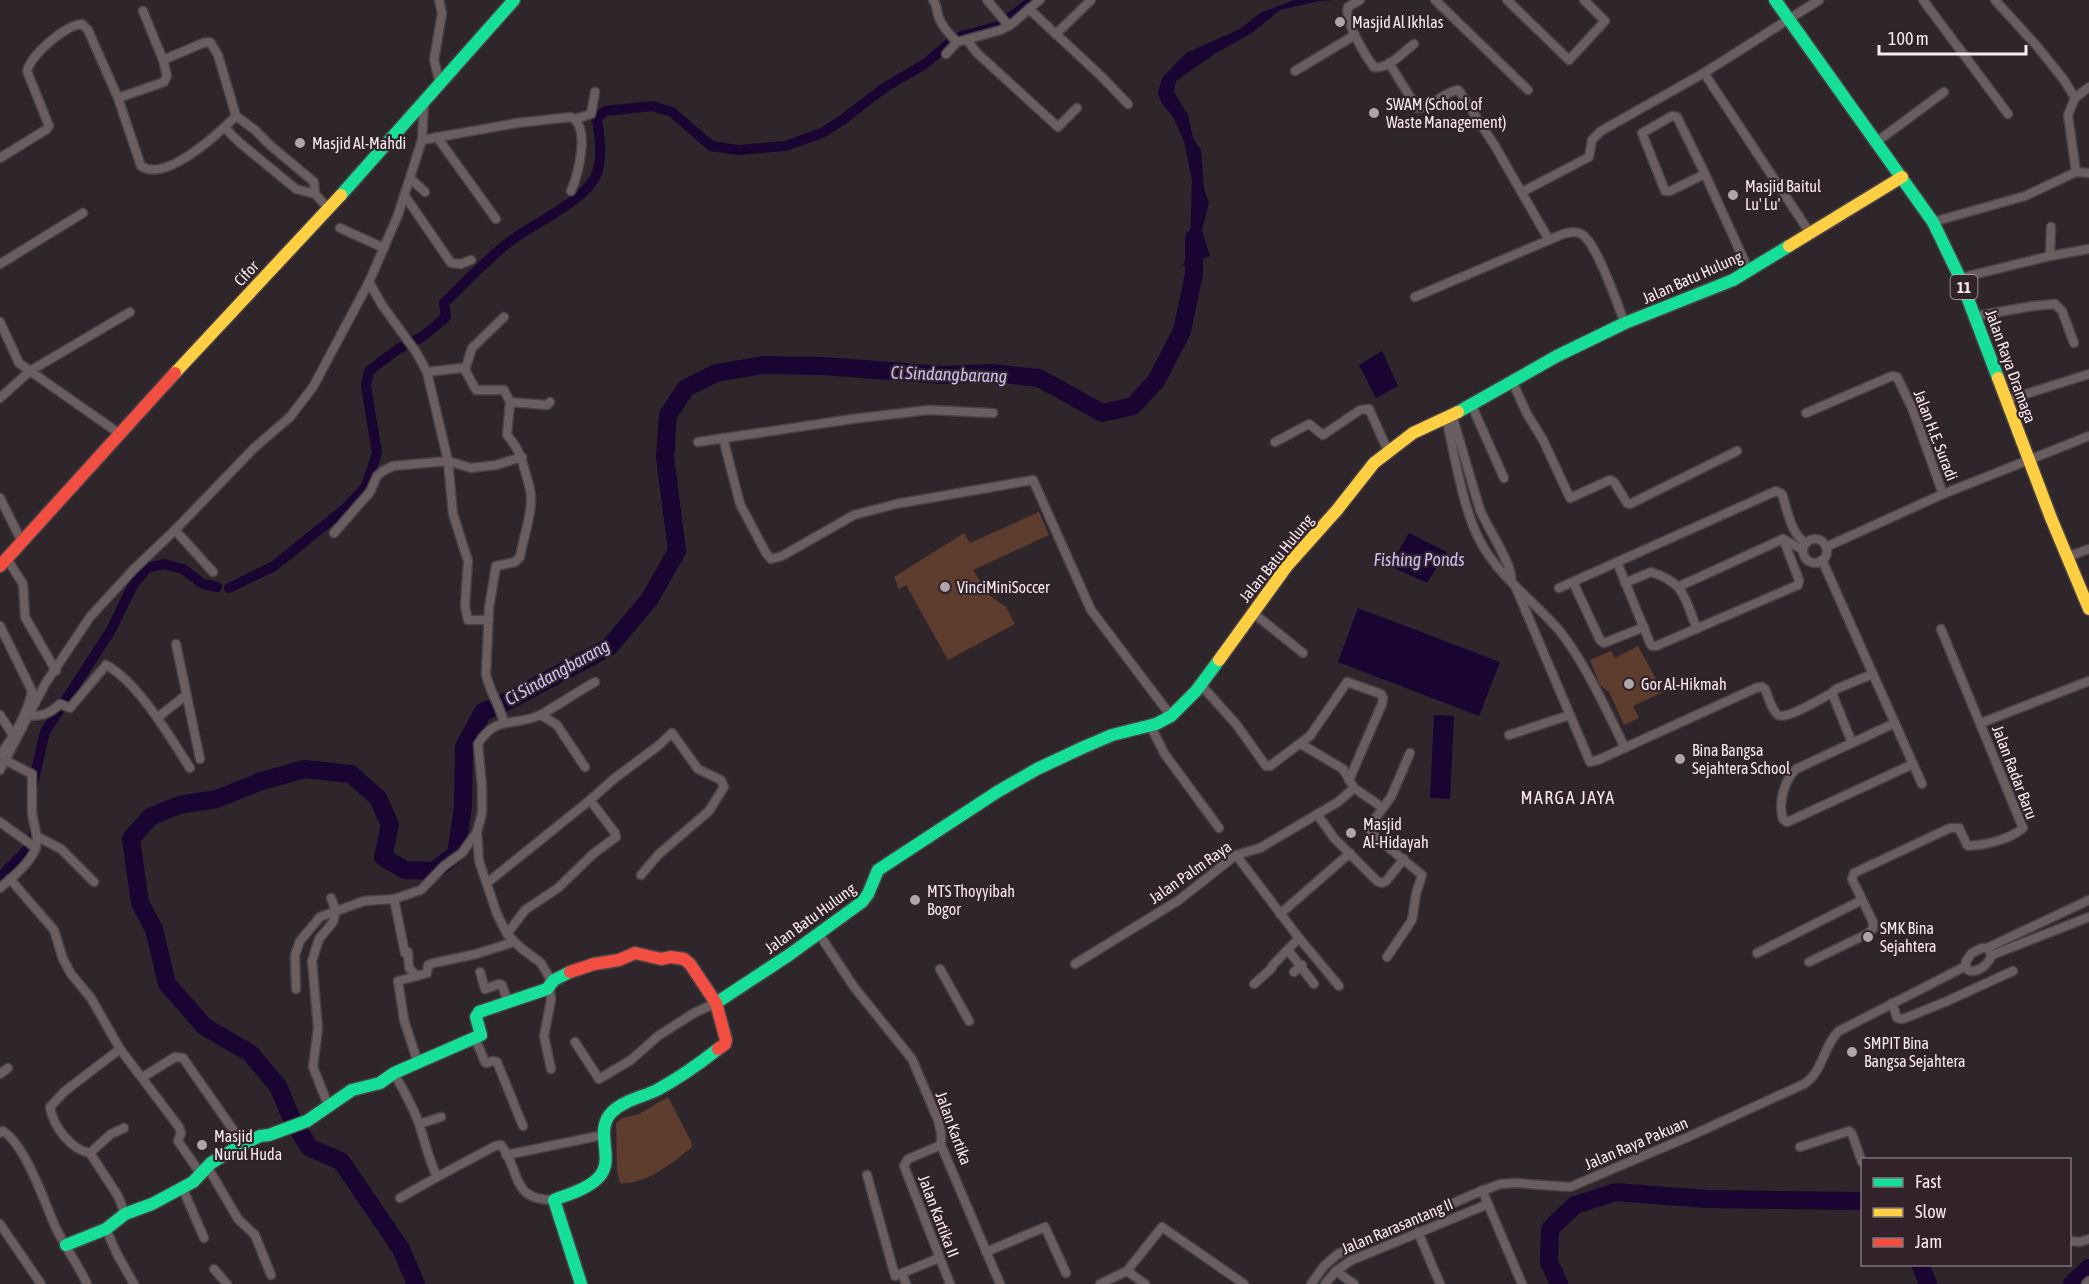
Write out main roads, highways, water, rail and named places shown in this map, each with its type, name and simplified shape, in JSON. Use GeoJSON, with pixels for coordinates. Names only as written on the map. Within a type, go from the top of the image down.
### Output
{"type":"FeatureCollection","features":[{"type":"Feature","properties":{"kind":"main road","name":"Cifor"},"geometry":{"type":"LineString","coordinates":[[4,563],[329,209],[514,0]]}},
{"type":"Feature","properties":{"kind":"main road","name":"Jalan Raya Dramaga"},"geometry":{"type":"LineString","coordinates":[[1775,0],[1933,222],[1960,278],[2029,462],[2089,609]]}},
{"type":"Feature","properties":{"kind":"main road","name":"Jalan Batu Hulung"},"geometry":{"type":"LineString","coordinates":[[716,1003],[819,934],[870,895],[878,870],[944,826],[1056,760],[1113,735],[1151,727],[1171,716],[1189,700],[1287,566],[1337,510],[1374,463],[1413,433],[1449,416],[1552,358],[1626,324],[1714,289],[1749,271],[1902,177]]}},
{"type":"Feature","properties":{"kind":"main road"},"geometry":{"type":"LineString","coordinates":[[66,1245],[106,1229],[125,1214],[152,1204],[193,1182],[204,1170],[243,1144],[307,1121],[352,1090],[380,1083],[394,1073],[474,1036],[481,1035],[476,1017],[478,1013],[547,989],[562,975],[594,964],[619,960],[635,953],[661,959],[684,958],[716,1003],[726,1040],[725,1044],[658,1089],[611,1112],[602,1129],[604,1159],[601,1176],[554,1200],[578,1283]]}},
{"type":"Feature","properties":{"kind":"water"},"geometry":{"type":"Polygon","coordinates":[[[1294,0],[1336,0],[1319,1],[1280,10],[1252,33],[1216,53],[1176,81],[1174,92],[1188,115],[1193,138],[1201,150],[1204,189],[1209,203],[1202,230],[1210,256],[1183,266],[1190,245],[1192,180],[1184,141],[1158,93],[1162,78],[1186,53],[1240,29],[1260,13],[1294,0]]]}},
{"type":"Feature","properties":{"kind":"water"},"geometry":{"type":"Polygon","coordinates":[[[1382,351],[1398,386],[1376,398],[1359,365],[1382,351]]]}},
{"type":"Feature","properties":{"kind":"water","name":"Fishing Ponds"},"geometry":{"type":"Polygon","coordinates":[[[1409,533],[1447,552],[1427,583],[1390,566],[1409,533]]]}},
{"type":"Feature","properties":{"kind":"water"},"geometry":{"type":"Polygon","coordinates":[[[1358,608],[1500,662],[1479,716],[1338,662],[1358,608]]]}},
{"type":"Feature","properties":{"kind":"water"},"geometry":{"type":"Polygon","coordinates":[[[1434,715],[1454,716],[1450,799],[1430,798],[1434,715]]]}},
{"type":"Feature","properties":{"kind":"waterway"},"geometry":{"type":"LineString","coordinates":[[229,588],[274,566],[346,508],[366,486],[377,453],[366,386],[369,371],[398,349],[422,337],[446,317],[444,303],[491,257],[582,193],[597,173],[600,160],[597,118],[605,111],[652,106],[672,112],[711,146],[739,150],[785,146],[822,133],[884,88],[925,64],[953,40],[999,26],[1033,0]]}},
{"type":"Feature","properties":{"kind":"waterway","name":"Ci Sindangbarang"},"geometry":{"type":"LineString","coordinates":[[416,1284],[401,1249],[341,1161],[310,1148],[293,1122],[278,1086],[250,1053],[205,1027],[167,984],[154,929],[140,903],[131,839],[150,817],[179,805],[217,799],[259,782],[304,769],[351,774],[378,798],[390,825],[383,857],[405,870],[434,871],[456,854],[463,807],[464,747],[483,712],[609,647],[649,600],[677,551],[665,457],[668,415],[686,388],[716,373],[763,365],[823,366],[943,375],[992,373],[1039,378],[1102,413],[1133,406],[1156,381],[1182,331],[1194,274],[1194,238]]}},
{"type":"Feature","properties":{"kind":"waterway"},"geometry":{"type":"LineString","coordinates":[[33,784],[45,732],[111,630],[133,585],[147,568],[164,564],[183,569],[203,584],[217,587]]}},
{"type":"Feature","properties":{"kind":"waterway"},"geometry":{"type":"LineString","coordinates":[[0,877],[34,843],[33,838]]}},
{"type":"Feature","properties":{"kind":"waterway"},"geometry":{"type":"LineString","coordinates":[[1559,1284],[1549,1262],[1550,1229],[1575,1205],[1616,1192],[1706,1199],[1861,1201]]}},
{"type":"Feature","properties":{"kind":"waterway"},"geometry":{"type":"LineString","coordinates":[[1921,1266],[1928,1284]]}},
{"type":"Feature","properties":{"kind":"waterway"},"geometry":{"type":"LineString","coordinates":[[2072,1284],[2089,1268]]}},
{"type":"Feature","properties":{"kind":"place","name":"Masjid Al Ikhlas"},"geometry":{"type":"Point","coordinates":[1340,22]}},
{"type":"Feature","properties":{"kind":"place","name":"SWAM (School of Waste Management)"},"geometry":{"type":"Point","coordinates":[1374,113]}},
{"type":"Feature","properties":{"kind":"place","name":"Masjid Al-Mahdi"},"geometry":{"type":"Point","coordinates":[300,143]}},
{"type":"Feature","properties":{"kind":"place","name":"Masjid Baitul Lu' Lu'"},"geometry":{"type":"Point","coordinates":[1733,195]}},
{"type":"Feature","properties":{"kind":"place","name":"VinciMiniSoccer"},"geometry":{"type":"Point","coordinates":[945,587]}},
{"type":"Feature","properties":{"kind":"place","name":"Gor Al-Hikmah"},"geometry":{"type":"Point","coordinates":[1629,684]}},
{"type":"Feature","properties":{"kind":"place","name":"Bina Bangsa Sejahtera School"},"geometry":{"type":"Point","coordinates":[1680,759]}},
{"type":"Feature","properties":{"kind":"place","name":"Masjid Al-Hidayah"},"geometry":{"type":"Point","coordinates":[1351,833]}},
{"type":"Feature","properties":{"kind":"place","name":"MTS Thoyyibah Bogor"},"geometry":{"type":"Point","coordinates":[915,900]}},
{"type":"Feature","properties":{"kind":"place","name":"SMK Bina Sejahtera"},"geometry":{"type":"Point","coordinates":[1868,937]}},
{"type":"Feature","properties":{"kind":"place","name":"SMPIT Bina Bangsa Sejahtera"},"geometry":{"type":"Point","coordinates":[1852,1052]}},
{"type":"Feature","properties":{"kind":"place","name":"Masjid Nurul Huda"},"geometry":{"type":"Point","coordinates":[202,1145]}},
{"type":"Feature","properties":{"kind":"district","name":"MARGA JAYA"},"geometry":{"type":"Point","coordinates":[1568,797]}}]}
